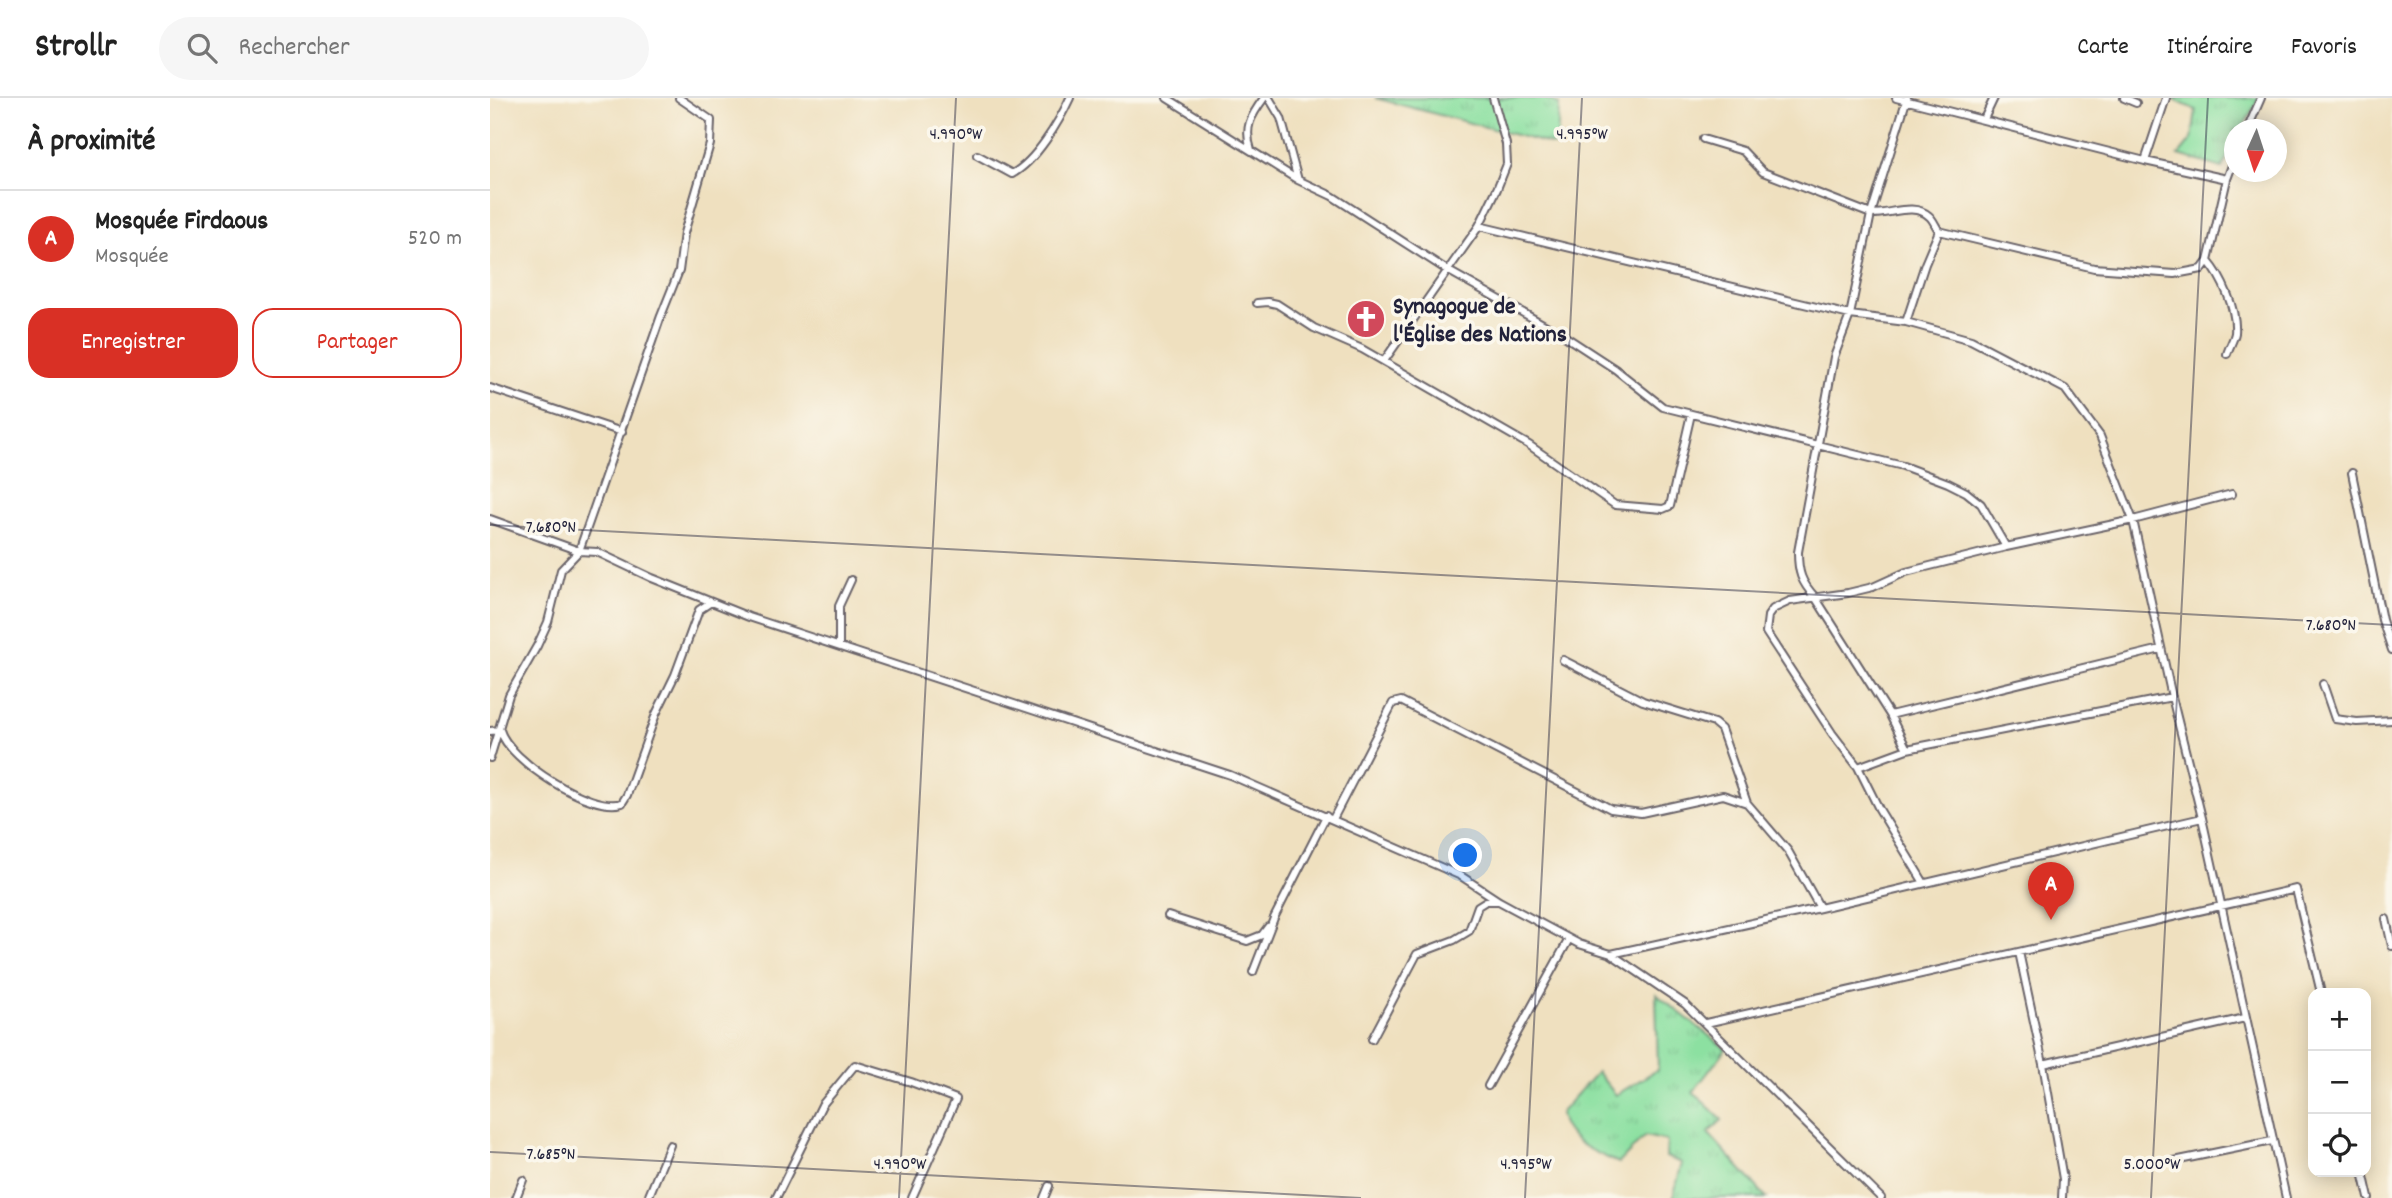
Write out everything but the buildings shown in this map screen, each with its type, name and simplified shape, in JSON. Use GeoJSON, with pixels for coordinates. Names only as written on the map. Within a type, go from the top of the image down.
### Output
{"type":"FeatureCollection","features":[{"type":"Feature","properties":{"kind":"street"},"geometry":{"type":"LineString","coordinates":[[490,758],[509,695],[548,622],[561,570],[579,551],[661,316],[680,271],[684,233],[710,144],[711,120],[679,98]]}},
{"type":"Feature","properties":{"kind":"street"},"geometry":{"type":"LineString","coordinates":[[977,155],[1012,174],[1021,169],[1059,121],[1070,98]]}},
{"type":"Feature","properties":{"kind":"street"},"geometry":{"type":"LineString","coordinates":[[1167,98],[1447,270],[1566,337],[1615,369],[1663,407],[1903,466],[1966,492],[1980,503],[2006,547]]}},
{"type":"Feature","properties":{"kind":"street"},"geometry":{"type":"LineString","coordinates":[[1251,150],[1246,134],[1253,112],[1264,98]]}},
{"type":"Feature","properties":{"kind":"street"},"geometry":{"type":"LineString","coordinates":[[1269,98],[1281,118],[1298,180]]}},
{"type":"Feature","properties":{"kind":"street"},"geometry":{"type":"LineString","coordinates":[[1384,361],[1479,226],[1507,164],[1506,144],[1493,98]]}},
{"type":"Feature","properties":{"kind":"street"},"geometry":{"type":"LineString","coordinates":[[1896,98],[2145,162],[2224,178]]}},
{"type":"Feature","properties":{"kind":"street"},"geometry":{"type":"LineString","coordinates":[[1984,119],[1994,98]]}},
{"type":"Feature","properties":{"kind":"street"},"geometry":{"type":"LineString","coordinates":[[2124,98],[2136,103]]}},
{"type":"Feature","properties":{"kind":"street"},"geometry":{"type":"LineString","coordinates":[[2145,162],[2166,98]]}},
{"type":"Feature","properties":{"kind":"street"},"geometry":{"type":"LineString","coordinates":[[2252,119],[2261,98]]}},
{"type":"Feature","properties":{"kind":"street"},"geometry":{"type":"LineString","coordinates":[[1906,99],[1871,214],[1850,315],[1834,357],[1798,552],[1798,571],[1803,584],[1815,597],[1891,715],[1907,749]]}},
{"type":"Feature","properties":{"kind":"street"},"geometry":{"type":"LineString","coordinates":[[1703,139],[1743,151],[1763,172],[1871,214],[1886,215],[1902,209],[1916,211],[1929,215],[1939,231],[2094,268],[2175,274],[2202,269],[2208,261],[2226,182]]}},
{"type":"Feature","properties":{"kind":"street"},"geometry":{"type":"LineString","coordinates":[[1479,226],[1850,315],[1906,322],[1971,340],[2065,389],[2100,436],[2133,520],[2286,1198]]}},
{"type":"Feature","properties":{"kind":"street"},"geometry":{"type":"LineString","coordinates":[[1906,322],[1939,231]]}},
{"type":"Feature","properties":{"kind":"street"},"geometry":{"type":"LineString","coordinates":[[2208,261],[2219,273],[2230,303],[2235,332],[2227,354]]}},
{"type":"Feature","properties":{"kind":"street"},"geometry":{"type":"LineString","coordinates":[[1257,303],[1277,304],[1314,328],[1384,361],[1529,445],[1615,505],[1663,509],[1670,506],[1692,414]]}},
{"type":"Feature","properties":{"kind":"street"},"geometry":{"type":"LineString","coordinates":[[490,388],[622,432]]}},
{"type":"Feature","properties":{"kind":"street"},"geometry":{"type":"LineString","coordinates":[[2352,473],[2382,620],[2392,650]]}},
{"type":"Feature","properties":{"kind":"street"},"geometry":{"type":"LineString","coordinates":[[1924,883],[1879,809],[1858,767],[1832,733],[1766,632],[1768,616],[1773,609],[1790,601],[1873,587],[1906,572],[2133,520],[2232,494]]}},
{"type":"Feature","properties":{"kind":"street"},"geometry":{"type":"LineString","coordinates":[[490,519],[579,551],[597,552],[652,578],[749,617],[1230,775],[1461,876],[1499,901],[1569,939],[1611,954],[1685,1004],[1881,1198]]}},
{"type":"Feature","properties":{"kind":"street"},"geometry":{"type":"LineString","coordinates":[[839,646],[839,606],[851,580]]}},
{"type":"Feature","properties":{"kind":"street"},"geometry":{"type":"LineString","coordinates":[[500,730],[509,748],[540,774],[593,801],[610,805],[622,803],[699,610],[711,602]]}},
{"type":"Feature","properties":{"kind":"street"},"geometry":{"type":"LineString","coordinates":[[1891,715],[2161,649]]}},
{"type":"Feature","properties":{"kind":"street"},"geometry":{"type":"LineString","coordinates":[[1563,660],[1643,701],[1714,723],[1721,729],[1747,803],[1788,851],[1820,908]]}},
{"type":"Feature","properties":{"kind":"street"},"geometry":{"type":"LineString","coordinates":[[2323,684],[2335,719],[2357,722],[2392,720]]}},
{"type":"Feature","properties":{"kind":"street"},"geometry":{"type":"LineString","coordinates":[[1858,767],[1907,749],[2172,697]]}},
{"type":"Feature","properties":{"kind":"street"},"geometry":{"type":"LineString","coordinates":[[1334,819],[1396,700],[1611,809],[1641,813],[1723,795],[1747,803]]}},
{"type":"Feature","properties":{"kind":"street"},"geometry":{"type":"LineString","coordinates":[[490,731],[500,730]]}},
{"type":"Feature","properties":{"kind":"street"},"geometry":{"type":"LineString","coordinates":[[1254,972],[1274,918],[1326,816]]}},
{"type":"Feature","properties":{"kind":"street"},"geometry":{"type":"LineString","coordinates":[[1611,954],[2202,818]]}},
{"type":"Feature","properties":{"kind":"street"},"geometry":{"type":"LineString","coordinates":[[1706,1023],[2296,888],[2320,988]]}},
{"type":"Feature","properties":{"kind":"street"},"geometry":{"type":"LineString","coordinates":[[1372,1039],[1417,954],[1454,940],[1469,931],[1478,906],[1486,901],[1499,901]]}},
{"type":"Feature","properties":{"kind":"street"},"geometry":{"type":"LineString","coordinates":[[1167,916],[1247,941],[1262,935],[1274,918]]}},
{"type":"Feature","properties":{"kind":"street"},"geometry":{"type":"LineString","coordinates":[[2386,919],[2392,946]]}},
{"type":"Feature","properties":{"kind":"street"},"geometry":{"type":"LineString","coordinates":[[1488,1086],[1569,939]]}},
{"type":"Feature","properties":{"kind":"street"},"geometry":{"type":"LineString","coordinates":[[2019,953],[2043,1063],[2063,1179],[2062,1198]]}},
{"type":"Feature","properties":{"kind":"street"},"geometry":{"type":"LineString","coordinates":[[2043,1063],[2245,1018]]}},
{"type":"Feature","properties":{"kind":"street"},"geometry":{"type":"LineString","coordinates":[[776,1198],[822,1105],[855,1065],[956,1099],[912,1198]]}},
{"type":"Feature","properties":{"kind":"street"},"geometry":{"type":"LineString","coordinates":[[2174,1161],[2272,1141]]}},
{"type":"Feature","properties":{"kind":"street"},"geometry":{"type":"LineString","coordinates":[[648,1198],[670,1145]]}},
{"type":"Feature","properties":{"kind":"street"},"geometry":{"type":"LineString","coordinates":[[2364,1177],[2369,1198]]}},
{"type":"Feature","properties":{"kind":"street"},"geometry":{"type":"LineString","coordinates":[[516,1198],[523,1180]]}},
{"type":"Feature","properties":{"kind":"street"},"geometry":{"type":"LineString","coordinates":[[1044,1198],[1049,1186]]}},
{"type":"Feature","properties":{"kind":"green space"},"geometry":{"type":"Polygon","coordinates":[[[1375,98],[1544,98],[1559,104],[1557,146],[1375,98]]]}},
{"type":"Feature","properties":{"kind":"green space"},"geometry":{"type":"Polygon","coordinates":[[[2170,98],[2259,98],[2247,119],[2224,119],[2222,168],[2179,155],[2192,139],[2196,110],[2170,98]]]}},
{"type":"Feature","properties":{"kind":"green space"},"geometry":{"type":"Polygon","coordinates":[[[1656,994],[1726,1049],[1693,1092],[1722,1120],[1708,1133],[1767,1198],[1673,1198],[1682,1163],[1666,1157],[1667,1141],[1645,1136],[1619,1163],[1582,1145],[1562,1123],[1560,1113],[1597,1072],[1616,1095],[1658,1069],[1656,994]]]}},
{"type":"Feature","properties":{"kind":"place","name":"Synagogue de l'Église des Nations"},"geometry":{"type":"Point","coordinates":[1366,319]}},
{"type":"Feature","properties":{"kind":"place","name":"Mosquée Firdaous"},"geometry":{"type":"Point","coordinates":[2051,920]}}]}
